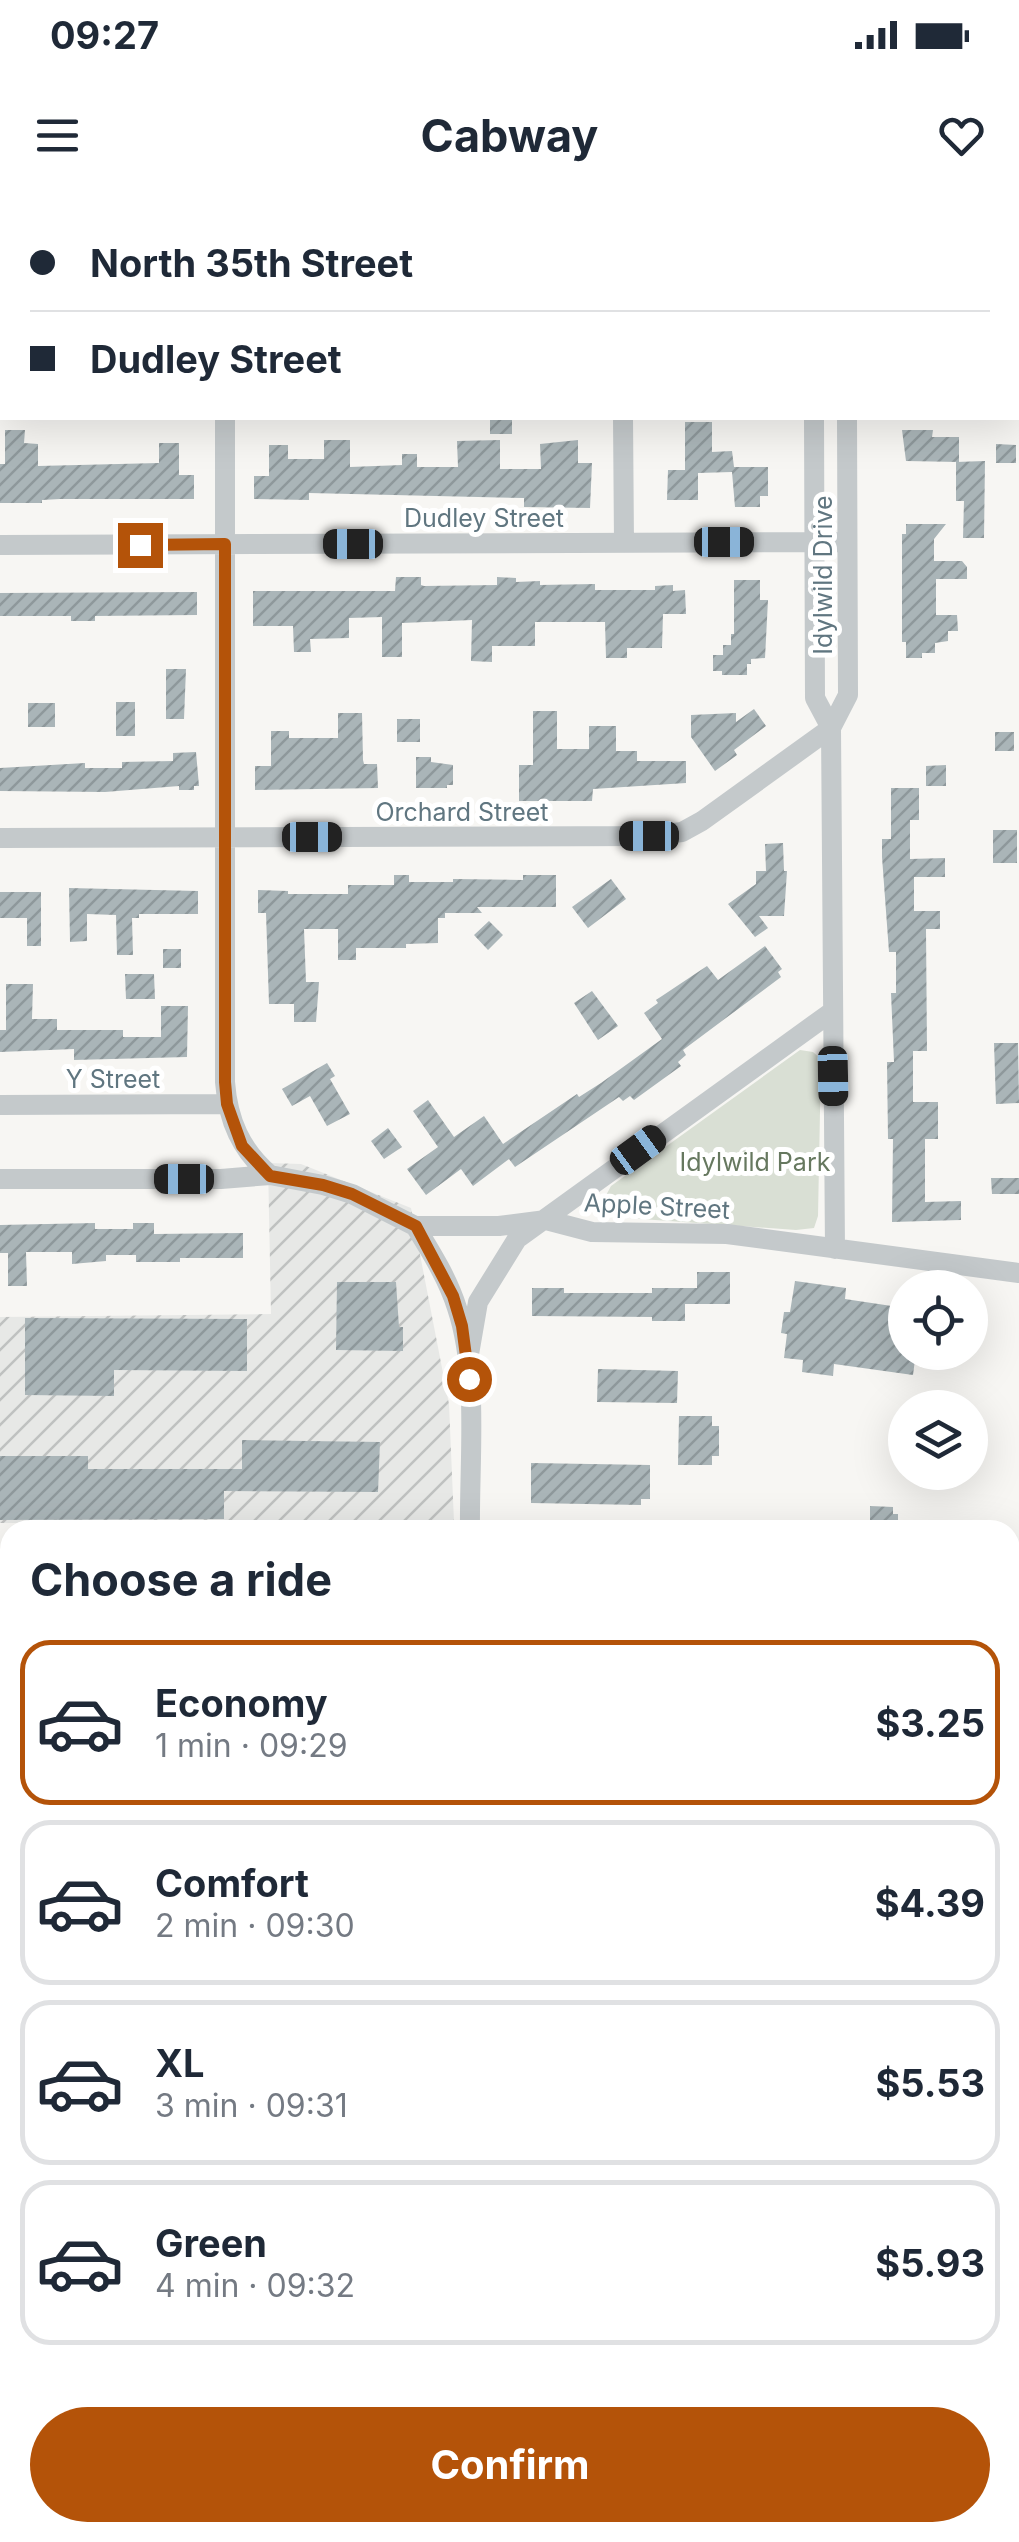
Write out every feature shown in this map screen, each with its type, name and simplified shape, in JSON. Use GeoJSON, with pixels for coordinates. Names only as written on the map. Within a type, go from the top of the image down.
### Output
{"type":"FeatureCollection","features":[{"type":"Feature","properties":{"kind":"street"},"geometry":{"type":"LineString","coordinates":[[225,420],[227,1104],[242,1146],[270,1176]]}},
{"type":"Feature","properties":{"kind":"street"},"geometry":{"type":"LineString","coordinates":[[623,420],[624,543]]}},
{"type":"Feature","properties":{"kind":"street","name":"Idylwild Drive"},"geometry":{"type":"LineString","coordinates":[[814,420],[816,698],[831,728],[835,1249]]}},
{"type":"Feature","properties":{"kind":"street","name":"Idylwild Drive"},"geometry":{"type":"LineString","coordinates":[[831,728],[848,695],[848,420]]}},
{"type":"Feature","properties":{"kind":"street","name":"Dudley Street"},"geometry":{"type":"LineString","coordinates":[[0,545],[848,542]]}},
{"type":"Feature","properties":{"kind":"street","name":"Orchard Street"},"geometry":{"type":"LineString","coordinates":[[0,838],[649,836],[682,832],[831,728]]}},
{"type":"Feature","properties":{"kind":"street"},"geometry":{"type":"LineString","coordinates":[[470,1520],[468,1360],[478,1302],[517,1238],[832,1011]]}},
{"type":"Feature","properties":{"kind":"street","name":"Y Street"},"geometry":{"type":"LineString","coordinates":[[0,1105],[227,1104]]}},
{"type":"Feature","properties":{"kind":"street","name":"Apple Street"},"geometry":{"type":"LineString","coordinates":[[0,1179],[270,1176],[352,1194],[416,1226],[498,1226],[546,1220],[592,1232],[727,1234],[1019,1272]]}},
{"type":"Feature","properties":{"kind":"street"},"geometry":{"type":"LineString","coordinates":[[416,1226],[453,1296],[468,1360]]}},
{"type":"Feature","properties":{"kind":"shaded area"},"geometry":{"type":"Polygon","coordinates":[[[268,1163],[301,1164],[411,1208],[449,1404],[454,1520],[0,1520],[0,1317],[271,1314],[268,1163]]]}},
{"type":"Feature","properties":{"kind":"green space","name":"Idylwild Park"},"geometry":{"type":"Polygon","coordinates":[[[800,1050],[813,1052],[821,1059],[818,1216],[814,1228],[641,1219],[607,1211],[603,1201],[611,1186],[800,1050]]]}},
{"type":"Feature","properties":{"kind":"building"},"geometry":{"type":"Polygon","coordinates":[[[490,420],[512,420],[512,434],[490,434],[490,420]]]}},
{"type":"Feature","properties":{"kind":"building"},"geometry":{"type":"Polygon","coordinates":[[[685,422],[712,422],[712,452],[732,451],[734,467],[768,467],[768,496],[760,496],[760,507],[735,507],[732,472],[698,473],[698,500],[667,500],[668,470],[685,470],[685,422]]]}},
{"type":"Feature","properties":{"kind":"building"},"geometry":{"type":"Polygon","coordinates":[[[5,430],[25,430],[24,443],[38,444],[38,466],[159,463],[159,443],[179,443],[179,475],[194,475],[194,499],[0,503],[5,430]]]}},
{"type":"Feature","properties":{"kind":"building"},"geometry":{"type":"Polygon","coordinates":[[[902,430],[933,430],[932,437],[959,437],[959,462],[906,461],[902,430]]]}},
{"type":"Feature","properties":{"kind":"building"},"geometry":{"type":"Polygon","coordinates":[[[324,440],[350,440],[350,467],[402,465],[402,454],[417,454],[417,467],[458,467],[457,441],[500,440],[500,469],[541,469],[540,444],[578,440],[578,463],[592,463],[590,508],[524,507],[524,498],[309,493],[309,500],[254,499],[254,476],[269,476],[269,445],[288,445],[288,459],[324,459],[324,440]]]}},
{"type":"Feature","properties":{"kind":"building"},"geometry":{"type":"Polygon","coordinates":[[[996,444],[1016,445],[1016,463],[996,463],[996,444]]]}},
{"type":"Feature","properties":{"kind":"building"},"geometry":{"type":"Polygon","coordinates":[[[985,461],[984,538],[963,538],[964,501],[956,501],[956,462],[985,461]]]}},
{"type":"Feature","properties":{"kind":"building"},"geometry":{"type":"Polygon","coordinates":[[[906,524],[946,524],[934,539],[934,561],[962,561],[967,567],[967,579],[936,579],[936,615],[957,615],[958,631],[948,631],[948,641],[935,643],[935,653],[922,653],[922,658],[906,658],[906,642],[902,642],[902,534],[906,534],[906,524]]]}},
{"type":"Feature","properties":{"kind":"building"},"geometry":{"type":"Polygon","coordinates":[[[396,577],[421,577],[424,586],[497,585],[497,577],[516,578],[516,582],[540,581],[540,585],[595,584],[595,590],[655,590],[655,586],[673,585],[673,591],[685,590],[686,614],[663,614],[662,648],[627,648],[627,658],[606,658],[605,622],[535,622],[535,646],[492,646],[492,662],[471,661],[472,620],[402,623],[402,657],[382,657],[382,617],[349,618],[349,638],[310,639],[311,652],[294,652],[293,626],[253,626],[253,591],[395,591],[396,577]]]}},
{"type":"Feature","properties":{"kind":"building"},"geometry":{"type":"Polygon","coordinates":[[[734,580],[760,580],[760,600],[768,600],[765,658],[751,659],[747,675],[713,671],[713,655],[723,655],[723,645],[731,645],[734,634],[734,580]]]}},
{"type":"Feature","properties":{"kind":"building"},"geometry":{"type":"Polygon","coordinates":[[[197,592],[197,615],[95,616],[95,621],[71,621],[71,616],[0,616],[0,593],[197,592]]]}},
{"type":"Feature","properties":{"kind":"building"},"geometry":{"type":"Polygon","coordinates":[[[166,669],[186,669],[184,719],[166,719],[166,669]]]}},
{"type":"Feature","properties":{"kind":"building"},"geometry":{"type":"Polygon","coordinates":[[[116,702],[135,702],[135,736],[116,736],[116,702]]]}},
{"type":"Feature","properties":{"kind":"building"},"geometry":{"type":"Polygon","coordinates":[[[28,703],[55,703],[55,727],[28,727],[28,703]]]}},
{"type":"Feature","properties":{"kind":"building"},"geometry":{"type":"Polygon","coordinates":[[[754,709],[766,726],[734,750],[737,755],[715,771],[691,737],[691,715],[736,713],[736,722],[754,709]]]}},
{"type":"Feature","properties":{"kind":"building"},"geometry":{"type":"Polygon","coordinates":[[[533,711],[557,711],[557,749],[589,749],[589,726],[616,726],[616,751],[637,751],[637,761],[686,761],[686,783],[593,789],[592,801],[519,801],[519,765],[533,765],[533,711]]]}},
{"type":"Feature","properties":{"kind":"building"},"geometry":{"type":"Polygon","coordinates":[[[338,713],[362,713],[363,760],[364,764],[377,764],[378,788],[255,790],[255,766],[271,766],[271,731],[289,731],[289,738],[338,738],[338,713]]]}},
{"type":"Feature","properties":{"kind":"building"},"geometry":{"type":"Polygon","coordinates":[[[397,719],[420,719],[420,742],[397,742],[397,719]]]}},
{"type":"Feature","properties":{"kind":"building"},"geometry":{"type":"Polygon","coordinates":[[[995,732],[1014,732],[1014,751],[995,751],[995,732]]]}},
{"type":"Feature","properties":{"kind":"building"},"geometry":{"type":"Polygon","coordinates":[[[196,752],[199,786],[194,786],[194,790],[179,790],[179,786],[105,792],[0,791],[0,768],[85,763],[85,768],[122,768],[122,762],[173,761],[173,753],[196,752]]]}},
{"type":"Feature","properties":{"kind":"building"},"geometry":{"type":"Polygon","coordinates":[[[416,757],[431,757],[431,762],[453,765],[453,785],[416,788],[416,757]]]}},
{"type":"Feature","properties":{"kind":"building"},"geometry":{"type":"Polygon","coordinates":[[[946,765],[946,786],[926,786],[926,766],[946,765]]]}},
{"type":"Feature","properties":{"kind":"building"},"geometry":{"type":"Polygon","coordinates":[[[891,788],[919,788],[919,820],[910,820],[910,859],[945,858],[945,877],[914,877],[914,911],[940,911],[940,929],[926,929],[927,1051],[913,1051],[913,1102],[938,1102],[938,1139],[925,1139],[925,1202],[961,1201],[961,1220],[892,1222],[893,1139],[888,1139],[887,1062],[894,1062],[891,993],[896,993],[896,952],[889,952],[882,857],[882,839],[891,839],[891,788]]]}},
{"type":"Feature","properties":{"kind":"building"},"geometry":{"type":"Polygon","coordinates":[[[993,830],[1017,830],[1017,863],[993,863],[993,830]]]}},
{"type":"Feature","properties":{"kind":"building"},"geometry":{"type":"Polygon","coordinates":[[[783,843],[787,871],[784,916],[759,916],[768,928],[755,937],[728,904],[756,884],[756,871],[766,871],[765,844],[783,843]]]}},
{"type":"Feature","properties":{"kind":"building"},"geometry":{"type":"Polygon","coordinates":[[[394,875],[409,875],[409,882],[453,882],[556,875],[556,907],[477,907],[482,913],[445,913],[445,918],[438,918],[438,943],[406,944],[406,948],[356,948],[356,960],[338,960],[338,929],[304,929],[306,982],[319,982],[316,1022],[294,1022],[294,1004],[269,1004],[266,913],[258,913],[258,890],[348,894],[348,885],[394,885],[394,875]]]}},
{"type":"Feature","properties":{"kind":"building"},"geometry":{"type":"Polygon","coordinates":[[[611,879],[626,899],[588,928],[572,907],[611,879]]]}},
{"type":"Feature","properties":{"kind":"building"},"geometry":{"type":"Polygon","coordinates":[[[69,888],[198,891],[198,914],[139,914],[139,918],[132,918],[133,955],[117,955],[116,915],[87,914],[87,941],[70,942],[69,888]]]}},
{"type":"Feature","properties":{"kind":"building"},"geometry":{"type":"Polygon","coordinates":[[[0,892],[41,892],[41,946],[27,946],[27,918],[0,918],[0,892]]]}},
{"type":"Feature","properties":{"kind":"building"},"geometry":{"type":"Polygon","coordinates":[[[489,921],[503,935],[488,950],[474,935],[489,921]]]}},
{"type":"Feature","properties":{"kind":"building"},"geometry":{"type":"Polygon","coordinates":[[[765,946],[782,969],[778,972],[781,977],[683,1050],[686,1055],[678,1062],[681,1066],[634,1100],[630,1096],[623,1101],[619,1097],[515,1167],[509,1159],[473,1186],[461,1169],[426,1195],[407,1169],[438,1147],[413,1111],[428,1100],[454,1137],[484,1116],[503,1144],[577,1094],[579,1097],[601,1083],[662,1039],[644,1013],[658,1003],[656,1000],[707,966],[718,980],[765,946]]]}},
{"type":"Feature","properties":{"kind":"building"},"geometry":{"type":"Polygon","coordinates":[[[163,949],[181,949],[181,968],[163,968],[163,949]]]}},
{"type":"Feature","properties":{"kind":"building"},"geometry":{"type":"Polygon","coordinates":[[[125,974],[154,974],[155,999],[126,999],[125,974]]]}},
{"type":"Feature","properties":{"kind":"building"},"geometry":{"type":"Polygon","coordinates":[[[6,984],[33,984],[32,1019],[57,1019],[57,1030],[123,1030],[123,1037],[161,1037],[161,1006],[188,1006],[187,1057],[74,1060],[74,1049],[0,1052],[0,1030],[6,1030],[6,984]]]}},
{"type":"Feature","properties":{"kind":"building"},"geometry":{"type":"Polygon","coordinates":[[[592,991],[618,1026],[598,1040],[574,1003],[592,991]]]}},
{"type":"Feature","properties":{"kind":"building"},"geometry":{"type":"Polygon","coordinates":[[[994,1043],[1018,1043],[1019,1103],[996,1104],[994,1043]]]}},
{"type":"Feature","properties":{"kind":"building"},"geometry":{"type":"Polygon","coordinates":[[[327,1063],[335,1076],[330,1079],[350,1114],[327,1126],[310,1096],[292,1106],[282,1089],[327,1063]]]}},
{"type":"Feature","properties":{"kind":"building"},"geometry":{"type":"Polygon","coordinates":[[[388,1128],[402,1147],[384,1159],[371,1141],[388,1128]]]}},
{"type":"Feature","properties":{"kind":"building"},"geometry":{"type":"Polygon","coordinates":[[[991,1178],[1019,1178],[1019,1194],[992,1194],[991,1178]]]}},
{"type":"Feature","properties":{"kind":"building"},"geometry":{"type":"Polygon","coordinates":[[[95,1223],[95,1229],[133,1229],[133,1223],[154,1223],[154,1234],[243,1233],[243,1258],[136,1262],[136,1255],[106,1255],[106,1261],[72,1264],[72,1252],[26,1252],[27,1286],[8,1286],[8,1253],[0,1253],[0,1225],[95,1223]]]}},
{"type":"Feature","properties":{"kind":"building"},"geometry":{"type":"Polygon","coordinates":[[[697,1272],[730,1272],[730,1304],[685,1304],[685,1321],[532,1316],[532,1288],[564,1288],[564,1293],[652,1293],[652,1288],[697,1288],[697,1272]]]}},
{"type":"Feature","properties":{"kind":"building"},"geometry":{"type":"Polygon","coordinates":[[[795,1281],[846,1288],[845,1299],[888,1305],[888,1370],[914,1370],[913,1375],[834,1364],[833,1376],[802,1372],[803,1360],[784,1358],[787,1334],[781,1333],[784,1312],[790,1312],[795,1281]]]}},
{"type":"Feature","properties":{"kind":"building"},"geometry":{"type":"Polygon","coordinates":[[[337,1282],[396,1282],[403,1351],[336,1350],[337,1282]]]}},
{"type":"Feature","properties":{"kind":"building"},"geometry":{"type":"Polygon","coordinates":[[[25,1318],[247,1319],[247,1371],[114,1370],[114,1396],[25,1395],[25,1318]]]}},
{"type":"Feature","properties":{"kind":"building"},"geometry":{"type":"Polygon","coordinates":[[[598,1369],[678,1371],[677,1403],[597,1402],[598,1369]]]}},
{"type":"Feature","properties":{"kind":"building"},"geometry":{"type":"Polygon","coordinates":[[[679,1416],[712,1416],[712,1426],[719,1426],[719,1456],[712,1456],[712,1465],[678,1465],[679,1416]]]}},
{"type":"Feature","properties":{"kind":"building"},"geometry":{"type":"Polygon","coordinates":[[[242,1440],[380,1442],[378,1492],[224,1491],[224,1519],[0,1520],[0,1456],[88,1456],[88,1469],[242,1469],[242,1440]]]}},
{"type":"Feature","properties":{"kind":"building"},"geometry":{"type":"Polygon","coordinates":[[[531,1463],[650,1465],[650,1499],[641,1499],[641,1505],[531,1503],[531,1463]]]}},
{"type":"Feature","properties":{"kind":"building"},"geometry":{"type":"Polygon","coordinates":[[[870,1506],[893,1507],[893,1514],[898,1514],[898,1520],[870,1520],[870,1506]]]}},
{"type":"Feature","properties":{"kind":"route"},"geometry":{"type":"LineString","coordinates":[[140,545],[225,544],[225,1082],[233,1125],[242,1146],[270,1176],[352,1194],[416,1226],[453,1296],[462,1326],[469,1379]]}}]}
